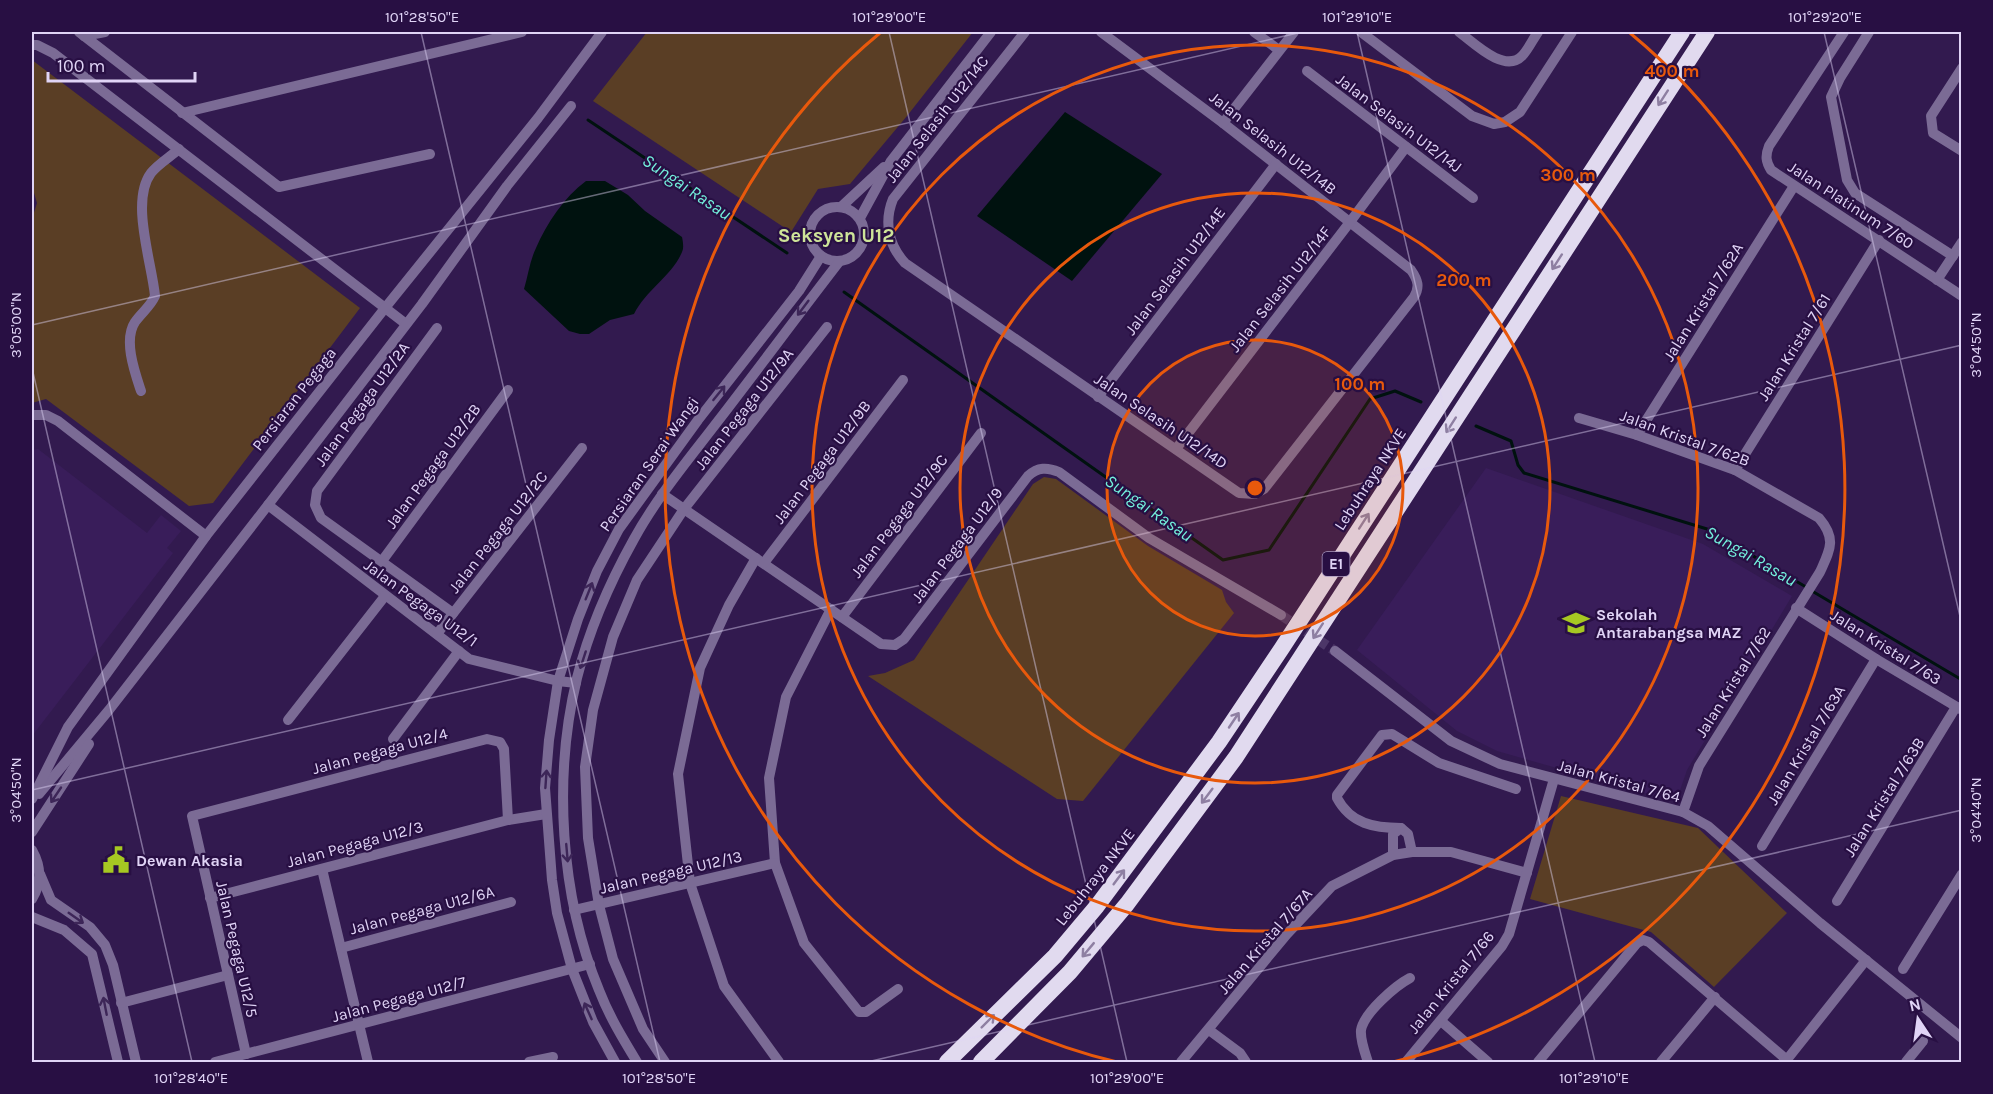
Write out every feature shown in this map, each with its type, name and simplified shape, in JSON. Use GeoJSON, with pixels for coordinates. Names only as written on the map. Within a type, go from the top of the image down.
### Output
{"type":"FeatureCollection","features":[{"type":"Feature","properties":{"kind":"highway","name":"Lebuhraya NKVE"},"geometry":{"type":"LineString","coordinates":[[947,1062],[1055,956],[1104,897],[1219,742],[1682,32]]}},
{"type":"Feature","properties":{"kind":"highway","name":"E1"},"geometry":{"type":"LineString","coordinates":[[981,1062],[1070,972],[1127,904],[1236,757],[1707,32]]}},
{"type":"Feature","properties":{"kind":"street"},"geometry":{"type":"LineString","coordinates":[[82,34],[105,32]]}},
{"type":"Feature","properties":{"kind":"street"},"geometry":{"type":"LineString","coordinates":[[182,113],[522,32]]}},
{"type":"Feature","properties":{"kind":"street","name":"Persiaran Pegaga"},"geometry":{"type":"LineString","coordinates":[[32,801],[68,728],[207,536],[385,308],[538,118],[602,32]]}},
{"type":"Feature","properties":{"kind":"street"},"geometry":{"type":"LineString","coordinates":[[860,218],[891,161],[991,32]]}},
{"type":"Feature","properties":{"kind":"street","name":"Jalan Selasih U12/14C"},"geometry":{"type":"LineString","coordinates":[[1025,32],[893,199],[889,210],[889,232],[897,254],[905,263],[1053,366]]}},
{"type":"Feature","properties":{"kind":"street","name":"Jalan Selasih U12/14B"},"geometry":{"type":"LineString","coordinates":[[1101,32],[1223,123],[1411,270],[1418,286],[1414,297],[1264,489],[1255,494]]}},
{"type":"Feature","properties":{"kind":"street"},"geometry":{"type":"LineString","coordinates":[[1254,32],[1279,50]]}},
{"type":"Feature","properties":{"kind":"street"},"geometry":{"type":"LineString","coordinates":[[1223,123],[1294,32]]}},
{"type":"Feature","properties":{"kind":"street"},"geometry":{"type":"LineString","coordinates":[[1361,32],[1472,116],[1494,124],[1505,122],[1520,112],[1572,32]]}},
{"type":"Feature","properties":{"kind":"street"},"geometry":{"type":"LineString","coordinates":[[1459,32],[1503,62],[1514,61],[1522,57],[1538,32]]}},
{"type":"Feature","properties":{"kind":"street","name":"Jalan Platinum 7/60"},"geometry":{"type":"LineString","coordinates":[[1844,32],[1767,152],[1766,159],[1771,171],[1962,296]]}},
{"type":"Feature","properties":{"kind":"street"},"geometry":{"type":"LineString","coordinates":[[1869,32],[1840,78],[1831,97],[1847,180],[1855,193],[1953,256]]}},
{"type":"Feature","properties":{"kind":"street"},"geometry":{"type":"LineString","coordinates":[[82,34],[279,187],[430,154]]}},
{"type":"Feature","properties":{"kind":"street"},"geometry":{"type":"LineString","coordinates":[[32,45],[53,52],[406,324]]}},
{"type":"Feature","properties":{"kind":"street"},"geometry":{"type":"LineString","coordinates":[[1962,68],[1931,116],[1933,133],[1962,151]]}},
{"type":"Feature","properties":{"kind":"street","name":"Jalan Selasih U12/14J"},"geometry":{"type":"LineString","coordinates":[[1307,71],[1473,198]]}},
{"type":"Feature","properties":{"kind":"street","name":"Persiaran Pegaga"},"geometry":{"type":"LineString","coordinates":[[32,801],[109,710],[268,505],[406,324],[507,186],[571,106]]}},
{"type":"Feature","properties":{"kind":"street","name":"Jalan Selasih U12/14F"},"geometry":{"type":"LineString","coordinates":[[1176,449],[1406,147]]}},
{"type":"Feature","properties":{"kind":"street"},"geometry":{"type":"LineString","coordinates":[[141,391],[131,363],[130,342],[133,324],[150,307],[155,296],[141,213],[142,195],[150,174],[179,149]]}},
{"type":"Feature","properties":{"kind":"street"},"geometry":{"type":"LineString","coordinates":[[841,207],[891,161]]}},
{"type":"Feature","properties":{"kind":"street","name":"Jalan Selasih U12/14E"},"geometry":{"type":"LineString","coordinates":[[1098,397],[1276,164]]}},
{"type":"Feature","properties":{"kind":"street","name":"Jalan Kristal 7/62A"},"geometry":{"type":"LineString","coordinates":[[1637,435],[1794,186]]}},
{"type":"Feature","properties":{"kind":"street"},"geometry":{"type":"LineString","coordinates":[[841,207],[860,218],[865,234],[860,250],[847,260],[838,262],[821,256],[814,250],[811,242],[812,224],[823,211],[841,207]]}},
{"type":"Feature","properties":{"kind":"street","name":"Jalan Kristal 7/61"},"geometry":{"type":"LineString","coordinates":[[1735,470],[1879,240]]}},
{"type":"Feature","properties":{"kind":"street"},"geometry":{"type":"LineString","coordinates":[[1937,280],[1962,242]]}},
{"type":"Feature","properties":{"kind":"street","name":"Persiaran Serai Wangi"},"geometry":{"type":"LineString","coordinates":[[615,1062],[593,1022],[572,969],[557,913],[552,880],[545,788],[558,681],[578,619],[597,572],[619,529],[698,420],[799,291],[821,256]]}},
{"type":"Feature","properties":{"kind":"street","name":"Persiaran Serai Wangi"},"geometry":{"type":"LineString","coordinates":[[637,1062],[609,1014],[590,964],[574,910],[568,867],[563,789],[576,683],[613,579],[635,537],[662,494],[838,262]]}},
{"type":"Feature","properties":{"kind":"street","name":"Jalan Pegaga U12/9A"},"geometry":{"type":"LineString","coordinates":[[664,1062],[643,1029],[613,959],[598,904],[588,838],[585,767],[593,710],[613,637],[637,580],[684,509],[827,327]]}},
{"type":"Feature","properties":{"kind":"street","name":"Jalan Pegaga U12/2A"},"geometry":{"type":"LineString","coordinates":[[382,561],[321,518],[315,506],[317,491],[437,328]]}},
{"type":"Feature","properties":{"kind":"street","name":"Jalan Selasih U12/14D"},"geometry":{"type":"LineString","coordinates":[[1053,366],[1239,493],[1255,494]]}},
{"type":"Feature","properties":{"kind":"street","name":"Jalan Pegaga U12/9B"},"geometry":{"type":"LineString","coordinates":[[779,1062],[724,986],[690,883],[678,774],[700,668],[729,605],[760,561],[903,380]]}},
{"type":"Feature","properties":{"kind":"street","name":"Jalan Pegaga U12/2B"},"geometry":{"type":"LineString","coordinates":[[382,561],[508,390]]}},
{"type":"Feature","properties":{"kind":"street"},"geometry":{"type":"LineString","coordinates":[[32,415],[46,415],[58,421],[207,536]]}},
{"type":"Feature","properties":{"kind":"street","name":"Jalan Kristal 7/62B"},"geometry":{"type":"LineString","coordinates":[[1579,418],[1637,435],[1735,470],[1819,518],[1830,535],[1831,547],[1820,573]]}},
{"type":"Feature","properties":{"kind":"street","name":"Jalan Pegaga U12/9C"},"geometry":{"type":"LineString","coordinates":[[842,617],[981,433]]}},
{"type":"Feature","properties":{"kind":"street","name":"Jalan Pegaga U12/2C"},"geometry":{"type":"LineString","coordinates":[[436,634],[582,448]]}},
{"type":"Feature","properties":{"kind":"street","name":"Jalan Pegaga U12/9"},"geometry":{"type":"LineString","coordinates":[[662,494],[880,644],[896,645],[904,639],[1028,476],[1042,468],[1059,472],[1149,538],[1281,615]]}},
{"type":"Feature","properties":{"kind":"street","name":"Jalan Pegaga U12/1"},"geometry":{"type":"LineString","coordinates":[[268,505],[469,659],[558,681],[576,683]]}},
{"type":"Feature","properties":{"kind":"street"},"geometry":{"type":"LineString","coordinates":[[382,561],[453,613]]}},
{"type":"Feature","properties":{"kind":"street","name":"Jalan Kristal 7/62"},"geometry":{"type":"LineString","coordinates":[[1683,812],[1699,766],[1820,573]]}},
{"type":"Feature","properties":{"kind":"street"},"geometry":{"type":"LineString","coordinates":[[288,720],[385,596]]}},
{"type":"Feature","properties":{"kind":"street","name":"Jalan Kristal 7/63"},"geometry":{"type":"LineString","coordinates":[[1800,604],[1876,659],[1959,709]]}},
{"type":"Feature","properties":{"kind":"street"},"geometry":{"type":"LineString","coordinates":[[831,609],[786,697],[775,743],[769,778],[776,863],[804,943],[859,1012],[866,1012],[898,989]]}},
{"type":"Feature","properties":{"kind":"street"},"geometry":{"type":"LineString","coordinates":[[393,739],[459,651]]}},
{"type":"Feature","properties":{"kind":"street","name":"Jalan Kristal 7/64"},"geometry":{"type":"LineString","coordinates":[[1335,651],[1451,741],[1500,764],[1683,812],[1708,826],[1962,1038]]}},
{"type":"Feature","properties":{"kind":"street","name":"Jalan Kristal 7/63A"},"geometry":{"type":"LineString","coordinates":[[1762,846],[1876,659]]}},
{"type":"Feature","properties":{"kind":"street","name":"Jalan Kristal 7/63B"},"geometry":{"type":"LineString","coordinates":[[1837,902],[1959,709]]}},
{"type":"Feature","properties":{"kind":"street","name":"Persiaran Pegaga"},"geometry":{"type":"LineString","coordinates":[[32,832],[109,710]]}},
{"type":"Feature","properties":{"kind":"street"},"geometry":{"type":"LineString","coordinates":[[1412,852],[1408,834],[1401,828],[1378,828],[1364,824],[1337,798],[1382,735],[1392,734],[1438,763],[1516,789]]}},
{"type":"Feature","properties":{"kind":"street","name":"Jalan Pegaga U12/4"},"geometry":{"type":"LineString","coordinates":[[192,816],[487,739],[500,742],[504,749],[508,820]]}},
{"type":"Feature","properties":{"kind":"street","name":"Jalan Kristal 7/66"},"geometry":{"type":"LineString","coordinates":[[1406,1062],[1502,946],[1509,934],[1554,779]]}},
{"type":"Feature","properties":{"kind":"street","name":"Jalan Pegaga U12/3"},"geometry":{"type":"LineString","coordinates":[[210,898],[508,820],[546,814]]}},
{"type":"Feature","properties":{"kind":"street","name":"Jalan Pegaga U12/5"},"geometry":{"type":"LineString","coordinates":[[192,816],[246,1054]]}},
{"type":"Feature","properties":{"kind":"street"},"geometry":{"type":"LineString","coordinates":[[1393,855],[1393,834],[1401,828]]}},
{"type":"Feature","properties":{"kind":"street"},"geometry":{"type":"LineString","coordinates":[[32,850],[51,900],[90,927],[105,945],[113,965],[136,1062]]}},
{"type":"Feature","properties":{"kind":"street","name":"Jalan Kristal 7/67A"},"geometry":{"type":"LineString","coordinates":[[1181,1062],[1287,934],[1332,886],[1393,855],[1412,852],[1451,852],[1527,873]]}},
{"type":"Feature","properties":{"kind":"street","name":"Jalan Pegaga U12/13"},"geometry":{"type":"LineString","coordinates":[[574,910],[776,863]]}},
{"type":"Feature","properties":{"kind":"street"},"geometry":{"type":"LineString","coordinates":[[322,869],[369,1062]]}},
{"type":"Feature","properties":{"kind":"street"},"geometry":{"type":"LineString","coordinates":[[32,899],[40,874]]}},
{"type":"Feature","properties":{"kind":"street"},"geometry":{"type":"LineString","coordinates":[[1903,969],[1962,874]]}},
{"type":"Feature","properties":{"kind":"street","name":"Jalan Pegaga U12/6A"},"geometry":{"type":"LineString","coordinates":[[341,948],[511,902]]}},
{"type":"Feature","properties":{"kind":"street"},"geometry":{"type":"LineString","coordinates":[[32,917],[64,930],[92,954],[118,1062]]}},
{"type":"Feature","properties":{"kind":"street"},"geometry":{"type":"LineString","coordinates":[[1538,1062],[1637,943],[1642,940],[1649,942],[1715,997],[1786,1061],[1866,960]]}},
{"type":"Feature","properties":{"kind":"street","name":"Jalan Pegaga U12/7"},"geometry":{"type":"LineString","coordinates":[[215,1062],[590,964]]}},
{"type":"Feature","properties":{"kind":"street"},"geometry":{"type":"LineString","coordinates":[[122,1003],[228,975]]}},
{"type":"Feature","properties":{"kind":"street"},"geometry":{"type":"LineString","coordinates":[[1368,1062],[1361,1032],[1364,1021],[1395,988],[1410,978]]}},
{"type":"Feature","properties":{"kind":"street"},"geometry":{"type":"LineString","coordinates":[[1661,1062],[1715,997]]}},
{"type":"Feature","properties":{"kind":"street"},"geometry":{"type":"LineString","coordinates":[[1441,1021],[1488,1062]]}},
{"type":"Feature","properties":{"kind":"street"},"geometry":{"type":"LineString","coordinates":[[1209,1030],[1240,1053],[1246,1062]]}},
{"type":"Feature","properties":{"kind":"street"},"geometry":{"type":"LineString","coordinates":[[1906,1062],[1923,1041]]}},
{"type":"Feature","properties":{"kind":"street"},"geometry":{"type":"LineString","coordinates":[[529,1062],[553,1057]]}},
{"type":"Feature","properties":{"kind":"shaded area"},"geometry":{"type":"Polygon","coordinates":[[[647,32],[973,32],[850,184],[818,189],[791,232],[593,101],[647,32]]]}},
{"type":"Feature","properties":{"kind":"shaded area"},"geometry":{"type":"Polygon","coordinates":[[[32,60],[360,308],[213,503],[189,506],[46,399],[32,403],[32,219],[37,203],[32,186],[32,60]]]}},
{"type":"Feature","properties":{"kind":"shaded area"},"geometry":{"type":"Polygon","coordinates":[[[1065,112],[1162,174],[1072,281],[977,216],[1065,112]]]}},
{"type":"Feature","properties":{"kind":"shaded area"},"geometry":{"type":"Polygon","coordinates":[[[586,181],[605,181],[628,195],[645,211],[682,237],[683,247],[678,261],[639,305],[634,314],[610,320],[589,334],[580,334],[569,331],[524,289],[534,253],[545,229],[563,203],[586,181]]]}},
{"type":"Feature","properties":{"kind":"shaded area"},"geometry":{"type":"Polygon","coordinates":[[[38,449],[147,533],[161,515],[181,531],[167,548],[173,553],[32,736],[32,450],[38,449]]]}},
{"type":"Feature","properties":{"kind":"shaded area","name":"Sekolah Antarabangsa MAZ"},"geometry":{"type":"Polygon","coordinates":[[[1486,468],[1703,544],[1792,596],[1687,770],[1676,802],[1497,751],[1457,731],[1357,650],[1486,468]]]}},
{"type":"Feature","properties":{"kind":"shaded area"},"geometry":{"type":"Polygon","coordinates":[[[1044,477],[1056,479],[1148,546],[1222,590],[1226,602],[1234,613],[1083,801],[1057,799],[868,676],[885,673],[914,660],[1033,484],[1044,477]]]}},
{"type":"Feature","properties":{"kind":"shaded area"},"geometry":{"type":"Polygon","coordinates":[[[1561,796],[1698,828],[1787,913],[1714,987],[1651,932],[1530,899],[1561,796]]]}},
{"type":"Feature","properties":{"kind":"waterway","name":"Sungai Rasau"},"geometry":{"type":"LineString","coordinates":[[588,120],[787,253]]}},
{"type":"Feature","properties":{"kind":"waterway","name":"Sungai Rasau"},"geometry":{"type":"LineString","coordinates":[[844,292],[1223,560],[1269,550],[1370,399],[1395,391],[1421,402]]}},
{"type":"Feature","properties":{"kind":"waterway","name":"Sungai Rasau"},"geometry":{"type":"LineString","coordinates":[[1476,426],[1511,441],[1518,465],[1524,473],[1707,529],[1806,587]]}},
{"type":"Feature","properties":{"kind":"waterway","name":"Sungai Rasau"},"geometry":{"type":"LineString","coordinates":[[1812,591],[1962,680]]}},
{"type":"Feature","properties":{"kind":"tunnel"},"geometry":{"type":"LineString","coordinates":[[1281,615],[1335,651]]}},
{"type":"Feature","properties":{"kind":"place","name":"Sekolah Antarabangsa MAZ"},"geometry":{"type":"Point","coordinates":[1576,623]}},
{"type":"Feature","properties":{"kind":"place","name":"Dewan Akasia"},"geometry":{"type":"Point","coordinates":[116,860]}},
{"type":"Feature","properties":{"kind":"district","name":"Seksyen U12"},"geometry":{"type":"Point","coordinates":[836,235]}}]}
